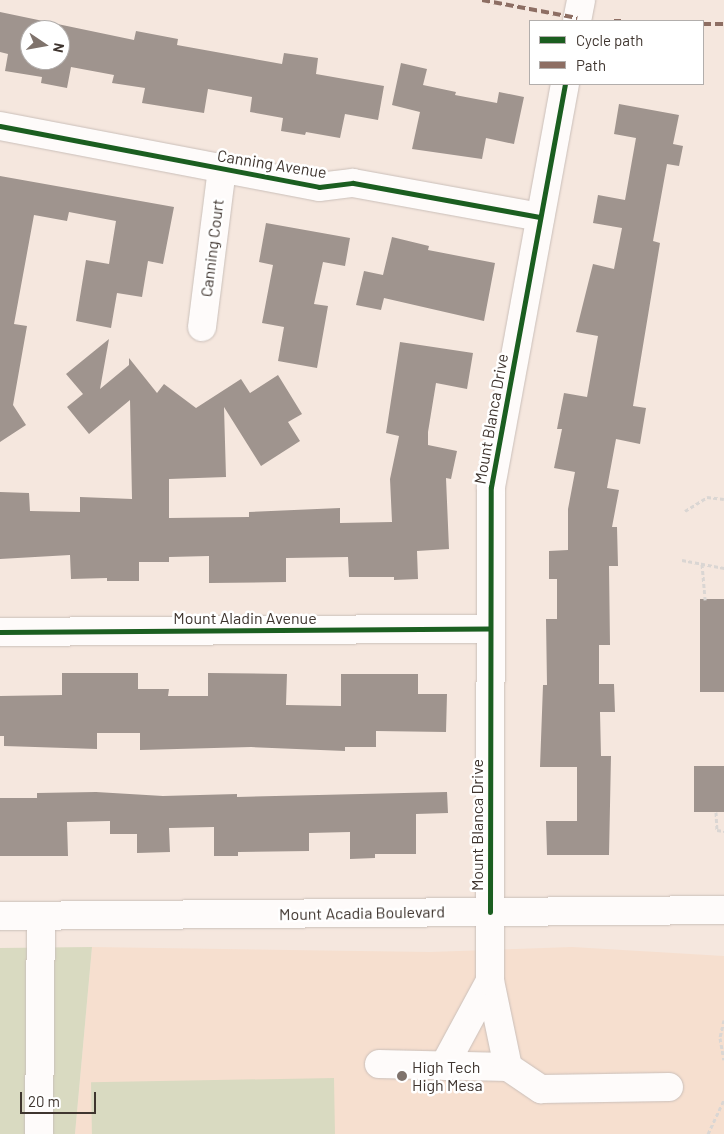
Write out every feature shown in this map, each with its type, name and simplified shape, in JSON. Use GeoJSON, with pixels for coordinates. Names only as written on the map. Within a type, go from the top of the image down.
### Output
{"type":"FeatureCollection","features":[{"type":"Feature","properties":{"kind":"street"},"geometry":{"type":"LineString","coordinates":[[577,20],[581,0]]}},
{"type":"Feature","properties":{"kind":"street","name":"Mount Blanca Drive"},"geometry":{"type":"LineString","coordinates":[[508,1067],[490,981],[491,487],[565,85]]}},
{"type":"Feature","properties":{"kind":"street","name":"Canning Avenue"},"geometry":{"type":"LineString","coordinates":[[0,126],[319,187],[353,183],[540,217]]}},
{"type":"Feature","properties":{"kind":"street","name":"Canning Court"},"geometry":{"type":"LineString","coordinates":[[202,327],[222,169]]}},
{"type":"Feature","properties":{"kind":"street","name":"Mount Aladin Avenue"},"geometry":{"type":"LineString","coordinates":[[0,632],[490,629]]}},
{"type":"Feature","properties":{"kind":"street","name":"Mount Acadia Boulevard"},"geometry":{"type":"LineString","coordinates":[[0,916],[724,910]]}},
{"type":"Feature","properties":{"kind":"street"},"geometry":{"type":"LineString","coordinates":[[39,1134],[41,916]]}},
{"type":"Feature","properties":{"kind":"street"},"geometry":{"type":"LineString","coordinates":[[444,1066],[490,981]]}},
{"type":"Feature","properties":{"kind":"street"},"geometry":{"type":"LineString","coordinates":[[379,1064],[508,1067],[540,1089],[669,1087]]}},
{"type":"Feature","properties":{"kind":"path"},"geometry":{"type":"LineString","coordinates":[[685,511],[707,497],[724,499]]}},
{"type":"Feature","properties":{"kind":"path"},"geometry":{"type":"LineString","coordinates":[[682,560],[724,568]]}},
{"type":"Feature","properties":{"kind":"path"},"geometry":{"type":"LineString","coordinates":[[702,564],[705,600]]}},
{"type":"Feature","properties":{"kind":"path"},"geometry":{"type":"LineString","coordinates":[[716,812],[717,830],[724,831]]}},
{"type":"Feature","properties":{"kind":"path"},"geometry":{"type":"LineString","coordinates":[[724,1020],[720,1038],[724,1060]]}},
{"type":"Feature","properties":{"kind":"path"},"geometry":{"type":"LineString","coordinates":[[708,1134],[724,1100]]}},
{"type":"Feature","properties":{"kind":"shaded area","name":"High Tech High Mesa"},"geometry":{"type":"Polygon","coordinates":[[[92,947],[430,952],[572,947],[724,956],[724,1134],[75,1134],[92,947]]]}},
{"type":"Feature","properties":{"kind":"green space"},"geometry":{"type":"Polygon","coordinates":[[[92,947],[75,1134],[0,1134],[0,948],[92,947]]]}},
{"type":"Feature","properties":{"kind":"green space"},"geometry":{"type":"Polygon","coordinates":[[[334,1078],[335,1134],[92,1134],[91,1082],[334,1078]]]}},
{"type":"Feature","properties":{"kind":"building"},"geometry":{"type":"Polygon","coordinates":[[[0,12],[38,20],[20,20],[20,70],[70,70],[70,27],[134,40],[136,31],[178,39],[177,45],[282,64],[284,53],[318,58],[316,74],[384,86],[378,120],[345,114],[340,138],[306,132],[305,135],[281,131],[283,118],[250,112],[252,97],[208,89],[204,113],[142,103],[145,88],[112,83],[114,75],[71,67],[67,88],[41,83],[42,77],[5,71],[8,54],[0,52],[0,12]]]}},
{"type":"Feature","properties":{"kind":"building"},"geometry":{"type":"Polygon","coordinates":[[[401,63],[427,69],[423,85],[456,92],[455,95],[497,103],[499,92],[524,97],[514,144],[486,138],[482,159],[412,149],[420,112],[392,105],[401,63]]]}},
{"type":"Feature","properties":{"kind":"building"},"geometry":{"type":"Polygon","coordinates":[[[619,104],[679,115],[673,144],[683,146],[679,166],[667,164],[653,241],[660,243],[633,406],[646,408],[640,444],[616,439],[607,488],[619,490],[612,527],[617,527],[618,566],[609,566],[610,645],[599,645],[599,684],[614,684],[615,712],[600,712],[601,756],[611,756],[609,855],[547,855],[546,821],[577,821],[577,767],[540,767],[543,685],[547,685],[546,619],[557,619],[557,579],[549,579],[549,551],[568,550],[568,509],[575,472],[554,468],[562,429],[557,429],[564,393],[587,397],[598,336],[576,332],[593,264],[614,269],[622,228],[593,223],[598,195],[625,200],[636,138],[614,134],[619,104]]]}},
{"type":"Feature","properties":{"kind":"building"},"geometry":{"type":"Polygon","coordinates":[[[0,176],[174,207],[163,264],[148,261],[142,297],[117,293],[111,328],[76,321],[86,260],[109,264],[116,221],[69,212],[67,221],[34,215],[14,324],[27,326],[13,405],[26,425],[0,442],[0,176]]]}},
{"type":"Feature","properties":{"kind":"building"},"geometry":{"type":"Polygon","coordinates":[[[266,223],[350,238],[345,266],[323,262],[314,304],[328,306],[317,368],[278,361],[284,327],[262,323],[273,265],[259,262],[266,223]]]}},
{"type":"Feature","properties":{"kind":"building"},"geometry":{"type":"Polygon","coordinates":[[[392,237],[429,246],[428,250],[495,263],[484,321],[384,298],[381,310],[356,305],[364,271],[383,275],[392,237]]]}},
{"type":"Feature","properties":{"kind":"building"},"geometry":{"type":"Polygon","coordinates":[[[109,339],[100,389],[129,365],[129,358],[157,393],[164,384],[196,408],[241,379],[250,393],[278,375],[302,414],[288,422],[300,441],[261,466],[224,407],[226,477],[169,479],[169,518],[249,517],[249,512],[340,508],[340,523],[392,522],[390,479],[399,436],[386,433],[400,342],[473,353],[467,389],[436,383],[428,432],[428,445],[457,451],[451,479],[446,478],[449,549],[417,551],[418,579],[394,580],[394,577],[349,577],[348,557],[286,558],[286,582],[209,583],[209,556],[169,557],[169,562],[139,562],[139,581],[107,581],[107,578],[71,579],[70,555],[0,559],[0,492],[29,493],[30,511],[80,512],[80,497],[132,499],[130,400],[89,434],[67,407],[83,394],[66,374],[109,339]]]}},
{"type":"Feature","properties":{"kind":"building"},"geometry":{"type":"Polygon","coordinates":[[[700,599],[724,599],[724,692],[700,692],[700,599]]]}},
{"type":"Feature","properties":{"kind":"building"},"geometry":{"type":"Polygon","coordinates":[[[62,673],[138,673],[138,689],[169,689],[168,696],[208,696],[208,673],[287,674],[286,705],[341,706],[341,674],[418,674],[418,694],[447,694],[446,732],[376,731],[376,747],[345,747],[345,751],[251,747],[140,750],[140,733],[97,733],[97,749],[4,746],[4,736],[0,736],[0,696],[62,695],[62,673]]]}},
{"type":"Feature","properties":{"kind":"building"},"geometry":{"type":"Polygon","coordinates":[[[694,766],[724,766],[724,812],[694,812],[694,766]]]}},
{"type":"Feature","properties":{"kind":"building"},"geometry":{"type":"Polygon","coordinates":[[[96,792],[163,796],[237,794],[237,797],[447,792],[448,813],[416,814],[416,854],[375,854],[375,858],[350,859],[350,832],[309,833],[309,851],[238,852],[238,856],[214,856],[214,827],[169,828],[170,852],[137,853],[137,834],[110,834],[110,821],[67,822],[68,856],[0,856],[0,798],[37,798],[37,793],[96,792]]]}},
{"type":"Feature","properties":{"kind":"marked path"},"geometry":{"type":"LineString","coordinates":[[482,0],[577,18]]}},
{"type":"Feature","properties":{"kind":"marked path"},"geometry":{"type":"LineString","coordinates":[[704,24],[724,24]]}},
{"type":"Feature","properties":{"kind":"cycle path"},"geometry":{"type":"LineString","coordinates":[[490,912],[491,487],[565,85]]}},
{"type":"Feature","properties":{"kind":"cycle path"},"geometry":{"type":"LineString","coordinates":[[0,126],[319,187],[353,183],[540,217]]}},
{"type":"Feature","properties":{"kind":"cycle path"},"geometry":{"type":"LineString","coordinates":[[0,632],[490,629]]}},
{"type":"Feature","properties":{"kind":"place","name":"High Tech High Mesa"},"geometry":{"type":"Point","coordinates":[402,1076]}}]}
